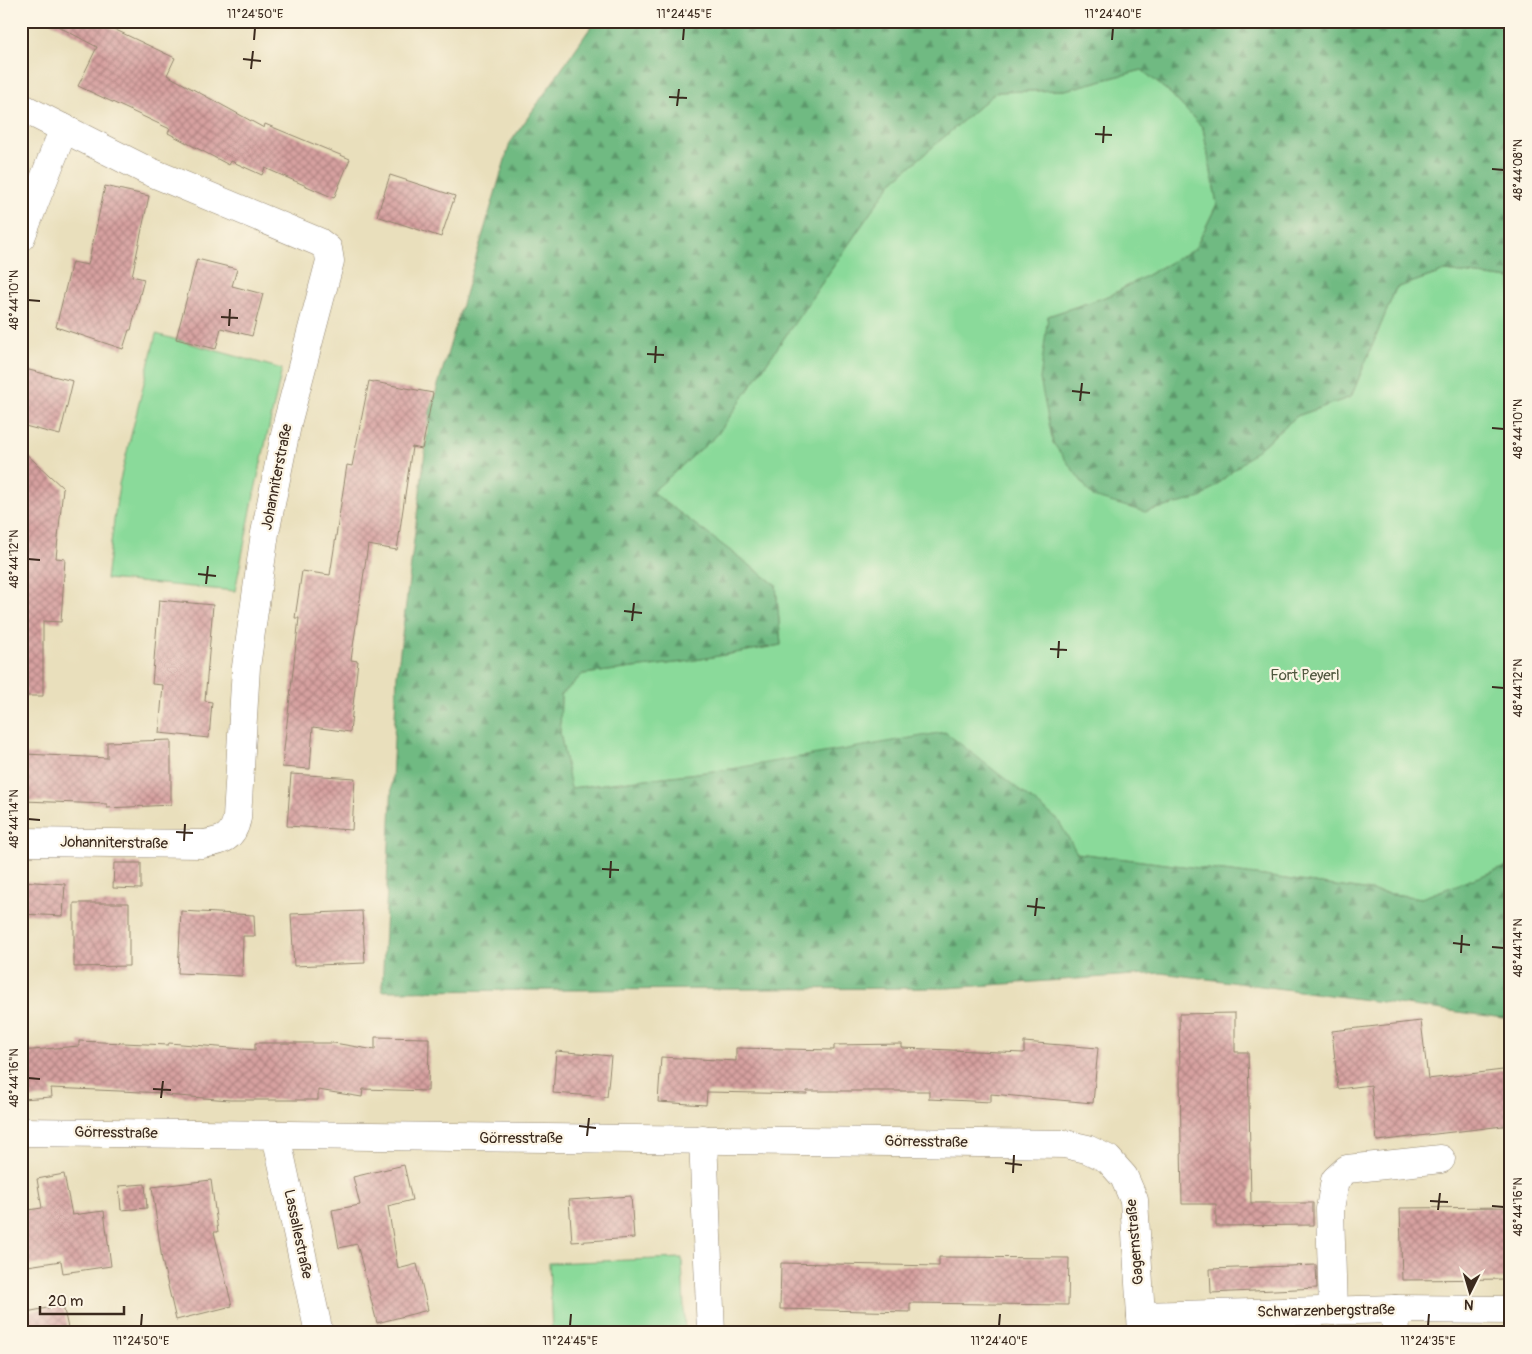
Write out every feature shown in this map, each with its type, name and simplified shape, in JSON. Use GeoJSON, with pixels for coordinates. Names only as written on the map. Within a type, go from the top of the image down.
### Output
{"type":"FeatureCollection","features":[{"type":"Feature","properties":{"kind":"street","name":"Johanniterstraße"},"geometry":{"type":"LineString","coordinates":[[21,107],[146,170],[319,242],[328,249],[330,261],[288,420],[265,533],[246,667],[235,828],[229,835],[218,842],[203,844],[21,842]]}},
{"type":"Feature","properties":{"kind":"street"},"geometry":{"type":"LineString","coordinates":[[21,237],[64,128]]}},
{"type":"Feature","properties":{"kind":"street","name":"Görresstraße"},"geometry":{"type":"LineString","coordinates":[[21,1132],[1065,1144],[1087,1149],[1108,1159]]}},
{"type":"Feature","properties":{"kind":"street","name":"Lassallestraße"},"geometry":{"type":"LineString","coordinates":[[276,1135],[319,1333]]}},
{"type":"Feature","properties":{"kind":"street"},"geometry":{"type":"LineString","coordinates":[[703,1139],[711,1333]]}},
{"type":"Feature","properties":{"kind":"street","name":"Gagernstraße"},"geometry":{"type":"LineString","coordinates":[[1108,1159],[1124,1177],[1134,1200],[1142,1324]]}},
{"type":"Feature","properties":{"kind":"street"},"geometry":{"type":"LineString","coordinates":[[1333,1311],[1330,1209],[1335,1180],[1346,1169],[1441,1159]]}},
{"type":"Feature","properties":{"kind":"street","name":"Schwarzenbergstraße"},"geometry":{"type":"LineString","coordinates":[[1142,1324],[1333,1311],[1395,1321],[1511,1310]]}},
{"type":"Feature","properties":{"kind":"green space"},"geometry":{"type":"Polygon","coordinates":[[[595,21],[1489,21],[1511,33],[1511,279],[1445,271],[1396,288],[1351,397],[1297,416],[1201,498],[1145,512],[1093,497],[1053,443],[1040,379],[1048,316],[1111,295],[1195,249],[1217,204],[1203,128],[1171,94],[1142,70],[1065,90],[996,92],[891,183],[717,435],[652,492],[776,585],[781,645],[684,662],[583,674],[561,695],[560,732],[571,788],[731,769],[945,732],[1058,820],[1077,853],[1421,898],[1511,865],[1511,1019],[1162,973],[948,988],[382,991],[397,675],[430,412],[510,143],[595,21]]]}},
{"type":"Feature","properties":{"kind":"green space","name":"Fort Peyerl"},"geometry":{"type":"Polygon","coordinates":[[[1142,70],[1171,94],[1203,128],[1217,204],[1195,249],[1111,295],[1048,316],[1201,498],[1297,416],[1351,397],[1396,288],[1445,271],[1511,279],[1511,865],[1422,898],[1076,853],[1058,820],[731,769],[570,788],[560,732],[561,695],[583,674],[684,662],[781,645],[776,585],[651,492],[717,435],[891,183],[996,92],[1065,90],[1142,70]]]}},
{"type":"Feature","properties":{"kind":"green space"},"geometry":{"type":"Polygon","coordinates":[[[156,334],[282,369],[235,591],[106,579],[119,484],[156,334]]]}},
{"type":"Feature","properties":{"kind":"green space"},"geometry":{"type":"Polygon","coordinates":[[[682,1258],[685,1333],[552,1333],[549,1263],[682,1258]]]}},
{"type":"Feature","properties":{"kind":"building"},"geometry":{"type":"Polygon","coordinates":[[[48,21],[97,21],[175,58],[167,75],[264,128],[265,124],[350,159],[334,198],[265,168],[262,175],[231,161],[229,165],[168,133],[170,129],[78,86],[97,47],[48,21]]]}},
{"type":"Feature","properties":{"kind":"building"},"geometry":{"type":"Polygon","coordinates":[[[390,175],[455,196],[441,237],[377,216],[390,175]]]}},
{"type":"Feature","properties":{"kind":"building"},"geometry":{"type":"Polygon","coordinates":[[[105,186],[149,196],[132,276],[144,279],[131,330],[129,330],[123,349],[56,327],[72,262],[88,265],[105,186]]]}},
{"type":"Feature","properties":{"kind":"building"},"geometry":{"type":"Polygon","coordinates":[[[197,259],[237,269],[232,286],[263,294],[252,336],[221,328],[216,349],[176,339],[197,259]]]}},
{"type":"Feature","properties":{"kind":"building"},"geometry":{"type":"Polygon","coordinates":[[[21,368],[73,381],[60,435],[21,425],[21,368]]]}},
{"type":"Feature","properties":{"kind":"building"},"geometry":{"type":"Polygon","coordinates":[[[369,381],[433,393],[422,449],[412,447],[397,550],[368,545],[351,660],[358,661],[350,732],[313,727],[310,769],[282,767],[299,618],[295,618],[302,571],[330,575],[347,465],[352,466],[369,381]]]}},
{"type":"Feature","properties":{"kind":"building"},"geometry":{"type":"Polygon","coordinates":[[[21,449],[63,488],[56,558],[65,559],[61,622],[43,621],[43,696],[21,696],[21,449]]]}},
{"type":"Feature","properties":{"kind":"building"},"geometry":{"type":"Polygon","coordinates":[[[159,600],[213,605],[205,701],[212,702],[209,738],[159,733],[163,685],[152,684],[159,600]]]}},
{"type":"Feature","properties":{"kind":"building"},"geometry":{"type":"Polygon","coordinates":[[[171,740],[171,805],[107,808],[107,804],[23,801],[25,754],[107,758],[107,742],[171,740]]]}},
{"type":"Feature","properties":{"kind":"building"},"geometry":{"type":"Polygon","coordinates":[[[291,774],[355,778],[352,830],[287,826],[291,774]]]}},
{"type":"Feature","properties":{"kind":"building"},"geometry":{"type":"Polygon","coordinates":[[[114,863],[141,863],[141,889],[113,888],[114,863]]]}},
{"type":"Feature","properties":{"kind":"building"},"geometry":{"type":"Polygon","coordinates":[[[21,881],[65,884],[63,916],[21,914],[21,881]]]}},
{"type":"Feature","properties":{"kind":"building"},"geometry":{"type":"Polygon","coordinates":[[[74,903],[129,903],[129,966],[74,967],[74,903]]]}},
{"type":"Feature","properties":{"kind":"building"},"geometry":{"type":"Polygon","coordinates":[[[181,911],[254,915],[255,936],[243,936],[242,976],[178,973],[181,911]]]}},
{"type":"Feature","properties":{"kind":"building"},"geometry":{"type":"Polygon","coordinates":[[[362,911],[365,963],[294,966],[291,914],[362,911]]]}},
{"type":"Feature","properties":{"kind":"building"},"geometry":{"type":"Polygon","coordinates":[[[1235,1013],[1235,1052],[1248,1052],[1251,1203],[1313,1203],[1313,1225],[1216,1226],[1216,1204],[1182,1204],[1179,1014],[1235,1013]]]}},
{"type":"Feature","properties":{"kind":"building"},"geometry":{"type":"Polygon","coordinates":[[[1421,1021],[1428,1079],[1511,1069],[1511,1125],[1377,1141],[1371,1085],[1338,1089],[1332,1031],[1421,1021]]]}},
{"type":"Feature","properties":{"kind":"building"},"geometry":{"type":"Polygon","coordinates":[[[375,1037],[429,1038],[428,1091],[363,1089],[362,1097],[318,1090],[318,1100],[230,1100],[165,1095],[165,1093],[51,1088],[52,1097],[21,1099],[21,1051],[79,1046],[79,1041],[168,1045],[169,1043],[255,1050],[255,1043],[334,1043],[375,1050],[375,1037]]]}},
{"type":"Feature","properties":{"kind":"building"},"geometry":{"type":"Polygon","coordinates":[[[1024,1042],[1098,1048],[1093,1103],[991,1094],[991,1102],[929,1099],[929,1091],[807,1091],[807,1094],[707,1092],[706,1105],[658,1102],[661,1057],[736,1061],[736,1048],[834,1050],[834,1045],[902,1044],[902,1048],[1024,1053],[1024,1042]]]}},
{"type":"Feature","properties":{"kind":"building"},"geometry":{"type":"Polygon","coordinates":[[[556,1051],[611,1056],[607,1097],[553,1093],[556,1051]]]}},
{"type":"Feature","properties":{"kind":"building"},"geometry":{"type":"Polygon","coordinates":[[[404,1165],[412,1200],[388,1206],[398,1269],[417,1264],[428,1310],[377,1323],[357,1244],[339,1248],[332,1210],[360,1205],[353,1177],[404,1165]]]}},
{"type":"Feature","properties":{"kind":"building"},"geometry":{"type":"Polygon","coordinates":[[[64,1174],[72,1215],[104,1211],[111,1266],[63,1273],[61,1261],[21,1267],[21,1211],[42,1208],[37,1179],[64,1174]]]}},
{"type":"Feature","properties":{"kind":"building"},"geometry":{"type":"Polygon","coordinates":[[[211,1180],[218,1232],[214,1232],[232,1306],[176,1320],[162,1260],[152,1187],[211,1180]]]}},
{"type":"Feature","properties":{"kind":"building"},"geometry":{"type":"Polygon","coordinates":[[[145,1184],[147,1208],[121,1210],[119,1186],[145,1184]]]}},
{"type":"Feature","properties":{"kind":"building"},"geometry":{"type":"Polygon","coordinates":[[[631,1196],[634,1238],[572,1242],[569,1200],[631,1196]]]}},
{"type":"Feature","properties":{"kind":"building"},"geometry":{"type":"Polygon","coordinates":[[[1511,1207],[1511,1279],[1402,1280],[1400,1208],[1511,1207]]]}},
{"type":"Feature","properties":{"kind":"building"},"geometry":{"type":"Polygon","coordinates":[[[939,1257],[1069,1258],[1068,1305],[910,1303],[910,1312],[780,1309],[781,1263],[939,1266],[939,1257]]]}},
{"type":"Feature","properties":{"kind":"building"},"geometry":{"type":"Polygon","coordinates":[[[1316,1265],[1317,1288],[1211,1293],[1210,1269],[1316,1265]]]}},
{"type":"Feature","properties":{"kind":"building"},"geometry":{"type":"Polygon","coordinates":[[[63,1305],[69,1333],[21,1333],[21,1313],[63,1305]]]}}]}
